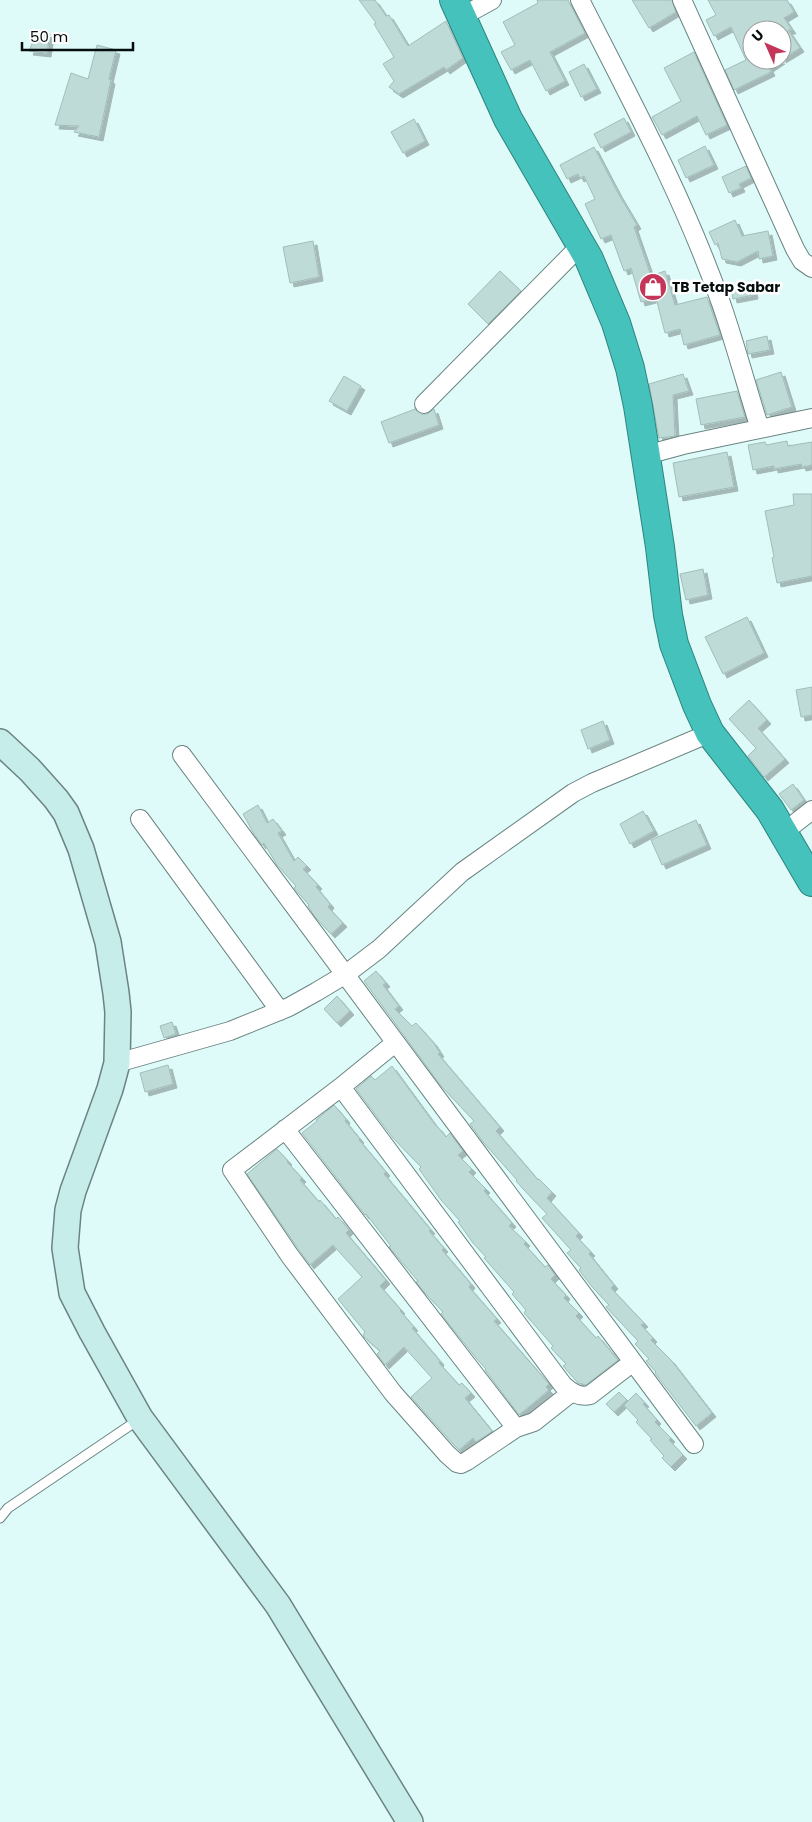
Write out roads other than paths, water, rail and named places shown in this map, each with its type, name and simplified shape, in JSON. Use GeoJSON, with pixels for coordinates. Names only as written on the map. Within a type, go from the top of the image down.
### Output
{"type":"FeatureCollection","features":[{"type":"Feature","properties":{"kind":"highway"},"geometry":{"type":"LineString","coordinates":[[458,8],[508,119],[581,245],[611,306],[625,348],[638,406],[660,547],[667,608],[674,644],[697,705],[710,733],[770,810],[812,882]]}},
{"type":"Feature","properties":{"kind":"main road"},"geometry":{"type":"LineString","coordinates":[[0,742],[18,757],[56,799],[66,813],[81,849],[108,942],[118,1012],[117,1062],[110,1089],[73,1191],[68,1210],[65,1248],[72,1293],[140,1418],[278,1605],[410,1822]]}},
{"type":"Feature","properties":{"kind":"street"},"geometry":{"type":"LineString","coordinates":[[458,8],[492,0]]}},
{"type":"Feature","properties":{"kind":"street"},"geometry":{"type":"LineString","coordinates":[[580,0],[661,159],[697,244],[722,306],[760,429]]}},
{"type":"Feature","properties":{"kind":"street"},"geometry":{"type":"LineString","coordinates":[[682,0],[795,249],[802,261],[812,268]]}},
{"type":"Feature","properties":{"kind":"street"},"geometry":{"type":"LineString","coordinates":[[424,404],[581,245]]}},
{"type":"Feature","properties":{"kind":"street"},"geometry":{"type":"LineString","coordinates":[[646,455],[683,445],[812,418]]}},
{"type":"Feature","properties":{"kind":"street"},"geometry":{"type":"LineString","coordinates":[[117,1062],[230,1032],[280,1011],[316,992],[346,974],[379,949],[462,872],[573,793],[592,783],[710,733]]}},
{"type":"Feature","properties":{"kind":"street"},"geometry":{"type":"LineString","coordinates":[[182,755],[694,1444]]}},
{"type":"Feature","properties":{"kind":"street"},"geometry":{"type":"LineString","coordinates":[[784,832],[812,810]]}},
{"type":"Feature","properties":{"kind":"street"},"geometry":{"type":"LineString","coordinates":[[140,819],[280,1011]]}},
{"type":"Feature","properties":{"kind":"street"},"geometry":{"type":"LineString","coordinates":[[395,1042],[341,1087],[232,1170],[290,1256],[393,1392],[457,1463],[461,1464],[467,1461],[516,1428],[534,1422],[572,1392]]}},
{"type":"Feature","properties":{"kind":"street"},"geometry":{"type":"LineString","coordinates":[[341,1087],[560,1382],[572,1392],[584,1396],[590,1395],[633,1362]]}},
{"type":"Feature","properties":{"kind":"street"},"geometry":{"type":"LineString","coordinates":[[284,1129],[516,1428]]}},
{"type":"Feature","properties":{"kind":"lane"},"geometry":{"type":"LineString","coordinates":[[0,1518],[8,1508],[140,1418]]}},
{"type":"Feature","properties":{"kind":"place","name":"TB Tetap Sabar"},"geometry":{"type":"Point","coordinates":[653,287]}}]}
